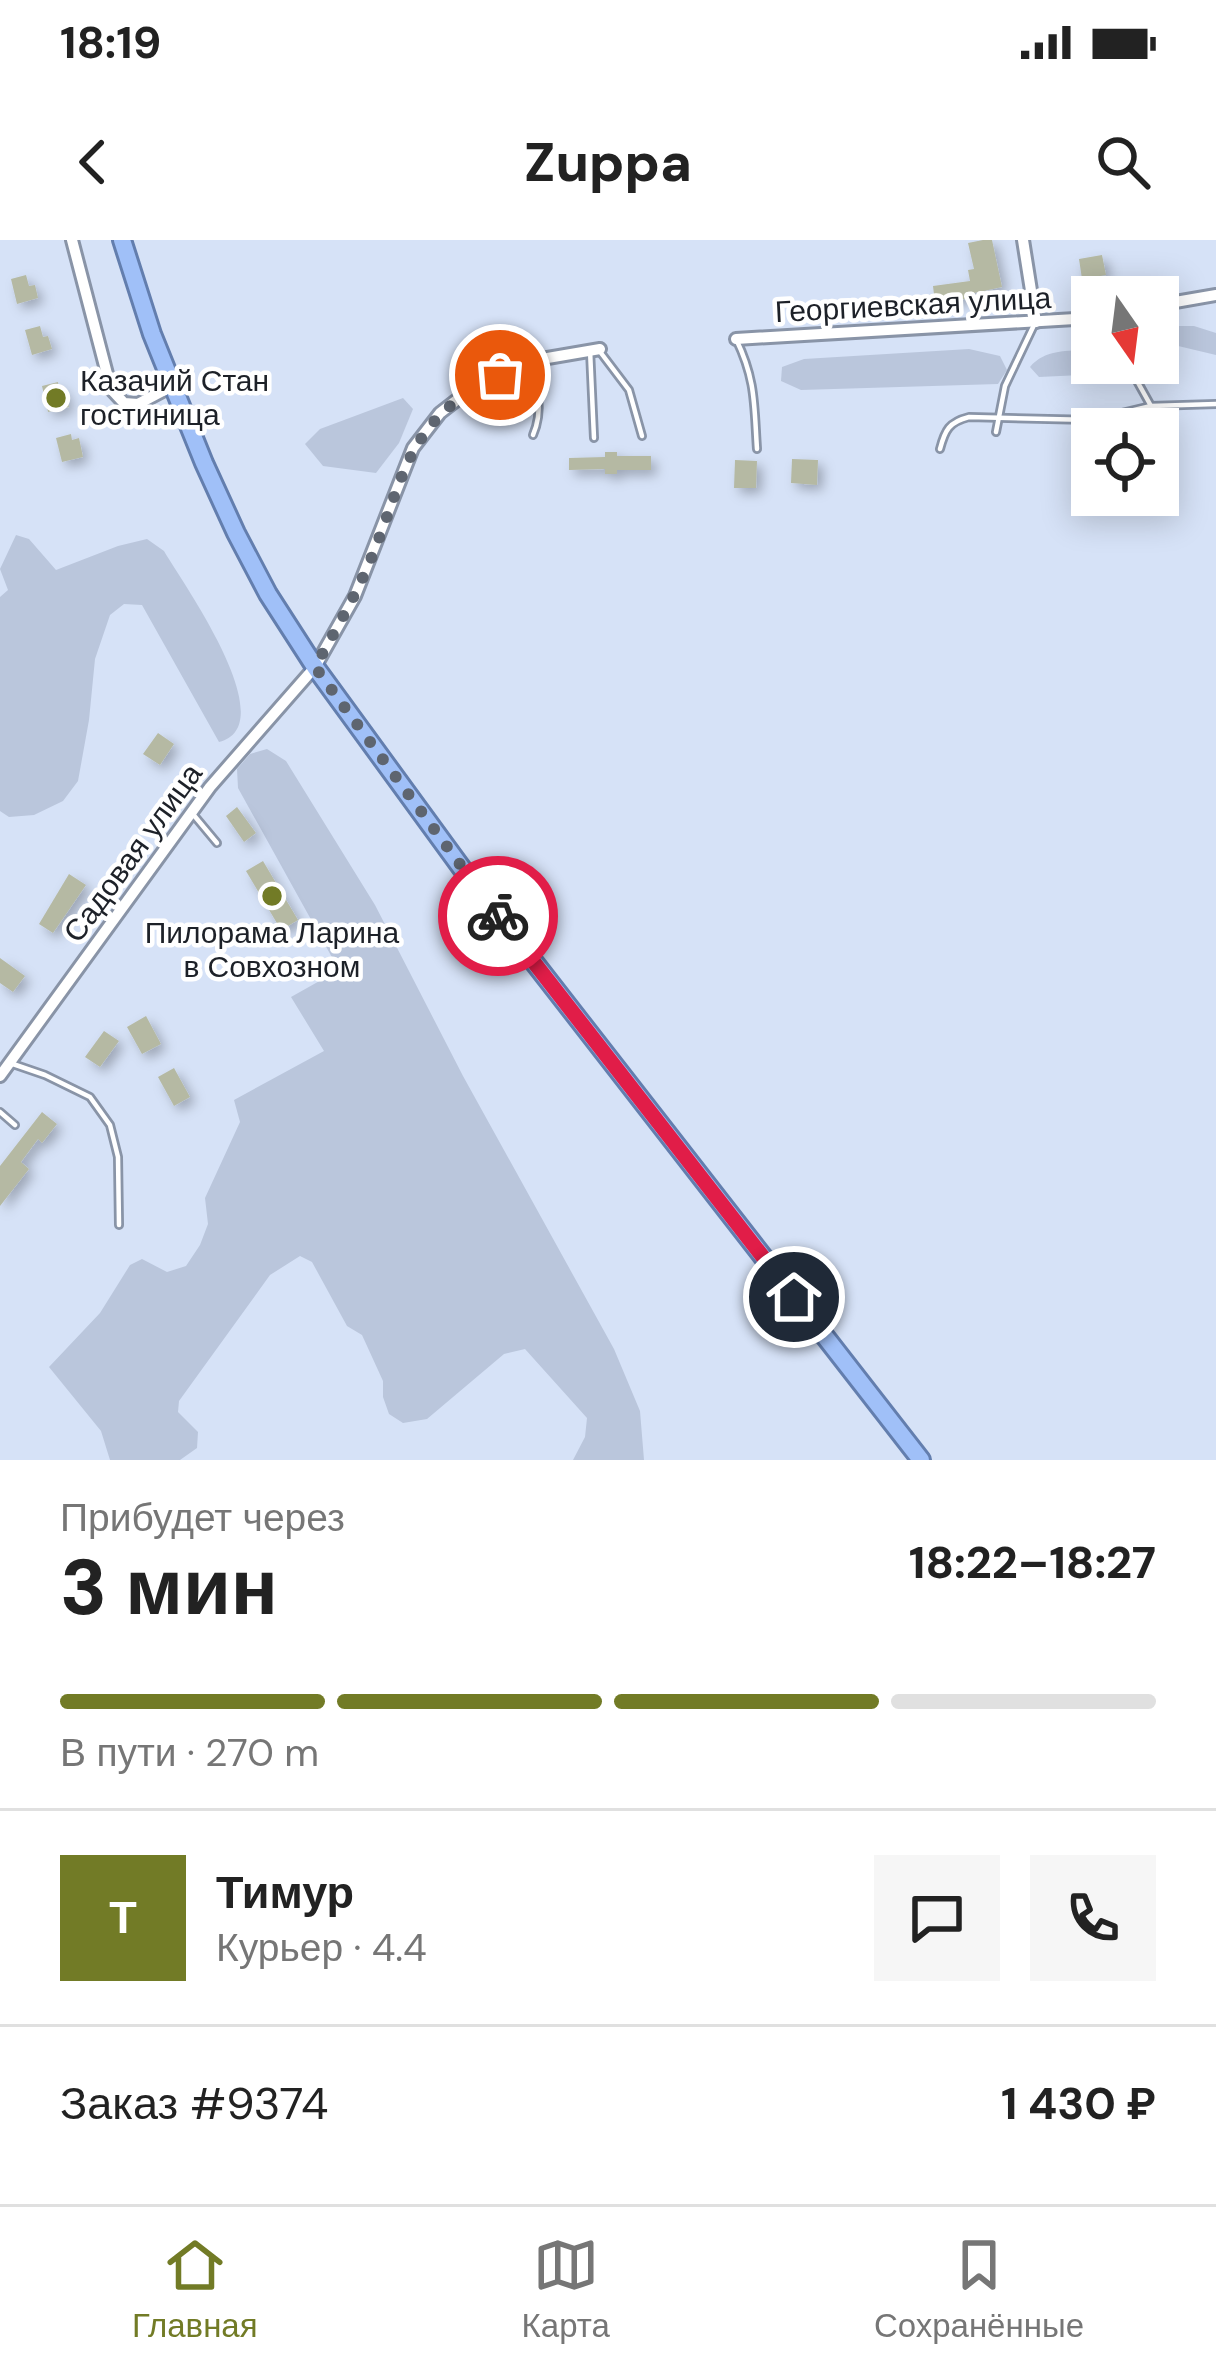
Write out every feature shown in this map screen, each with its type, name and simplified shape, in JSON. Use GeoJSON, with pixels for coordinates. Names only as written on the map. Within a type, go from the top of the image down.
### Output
{"type":"FeatureCollection","features":[{"type":"Feature","properties":{"kind":"highway"},"geometry":{"type":"LineString","coordinates":[[122,240],[172,386],[236,533],[315,667],[474,885],[921,1460]]}},
{"type":"Feature","properties":{"kind":"street"},"geometry":{"type":"LineString","coordinates":[[72,240],[111,389],[124,403],[138,404]]}},
{"type":"Feature","properties":{"kind":"street"},"geometry":{"type":"LineString","coordinates":[[1023,240],[1036,322]]}},
{"type":"Feature","properties":{"kind":"street"},"geometry":{"type":"LineString","coordinates":[[1179,301],[1216,295]]}},
{"type":"Feature","properties":{"kind":"street","name":"Георгиевская улица"},"geometry":{"type":"LineString","coordinates":[[736,339],[1071,320]]}},
{"type":"Feature","properties":{"kind":"street"},"geometry":{"type":"LineString","coordinates":[[315,667],[355,596],[413,448],[440,412],[471,389],[530,361],[596,349]]}},
{"type":"Feature","properties":{"kind":"street"},"geometry":{"type":"LineString","coordinates":[[123,418],[172,386]]}},
{"type":"Feature","properties":{"kind":"street","name":"Садовая улица"},"geometry":{"type":"LineString","coordinates":[[0,1076],[210,787],[315,667]]}},
{"type":"Feature","properties":{"kind":"lane"},"geometry":{"type":"LineString","coordinates":[[996,432],[1006,386],[1036,322]]}},
{"type":"Feature","properties":{"kind":"lane"},"geometry":{"type":"LineString","coordinates":[[736,339],[754,388],[757,449]]}},
{"type":"Feature","properties":{"kind":"lane"},"geometry":{"type":"LineString","coordinates":[[596,349],[629,390],[642,436]]}},
{"type":"Feature","properties":{"kind":"lane"},"geometry":{"type":"LineString","coordinates":[[594,438],[596,349]]}},
{"type":"Feature","properties":{"kind":"lane"},"geometry":{"type":"LineString","coordinates":[[530,361],[540,408],[533,435]]}},
{"type":"Feature","properties":{"kind":"lane"},"geometry":{"type":"LineString","coordinates":[[1139,384],[1151,406]]}},
{"type":"Feature","properties":{"kind":"lane"},"geometry":{"type":"LineString","coordinates":[[940,449],[953,422],[969,417],[1092,421],[1151,406],[1216,404]]}},
{"type":"Feature","properties":{"kind":"lane"},"geometry":{"type":"LineString","coordinates":[[192,813],[217,843]]}},
{"type":"Feature","properties":{"kind":"lane"},"geometry":{"type":"LineString","coordinates":[[10,1063],[90,1097],[110,1125],[118,1157],[118,1225]]}},
{"type":"Feature","properties":{"kind":"lane"},"geometry":{"type":"LineString","coordinates":[[0,1112],[15,1126]]}},
{"type":"Feature","properties":{"kind":"shaded area"},"geometry":{"type":"Polygon","coordinates":[[[1179,326],[1216,333],[1216,355],[1179,346],[1179,326]]]}},
{"type":"Feature","properties":{"kind":"shaded area"},"geometry":{"type":"Polygon","coordinates":[[[969,349],[1000,356],[1007,370],[998,384],[801,390],[781,381],[782,367],[804,359],[969,349]]]}},
{"type":"Feature","properties":{"kind":"shaded area"},"geometry":{"type":"Polygon","coordinates":[[[1071,351],[1071,375],[1039,377],[1030,367],[1050,354],[1071,351]]]}},
{"type":"Feature","properties":{"kind":"shaded area"},"geometry":{"type":"Polygon","coordinates":[[[403,398],[413,409],[399,443],[376,473],[323,466],[305,444],[320,429],[403,398]]]}},
{"type":"Feature","properties":{"kind":"shaded area"},"geometry":{"type":"Polygon","coordinates":[[[16,535],[29,539],[56,570],[147,539],[164,551],[223,652],[241,709],[236,730],[219,742],[142,605],[124,604],[110,615],[95,659],[78,781],[63,801],[34,815],[9,817],[0,811],[0,597],[8,590],[0,569],[16,535]]]}},
{"type":"Feature","properties":{"kind":"shaded area"},"geometry":{"type":"Polygon","coordinates":[[[267,749],[286,761],[375,905],[614,1349],[640,1411],[644,1460],[573,1460],[585,1437],[587,1418],[525,1349],[504,1354],[427,1419],[403,1423],[389,1414],[383,1381],[362,1335],[347,1326],[312,1262],[300,1256],[270,1275],[179,1401],[178,1412],[198,1432],[197,1448],[180,1460],[110,1460],[101,1431],[49,1367],[100,1313],[130,1265],[142,1259],[167,1272],[186,1266],[208,1224],[205,1198],[240,1122],[234,1100],[324,1051],[291,997],[339,970],[238,788],[237,769],[250,754],[267,749]]]}},
{"type":"Feature","properties":{"kind":"building"},"geometry":{"type":"Polygon","coordinates":[[[992,240],[1002,287],[935,303],[933,286],[970,281],[968,270],[974,269],[968,243],[992,240]]]}},
{"type":"Feature","properties":{"kind":"building"},"geometry":{"type":"Polygon","coordinates":[[[1102,255],[1106,275],[1082,276],[1079,259],[1102,255]]]}},
{"type":"Feature","properties":{"kind":"building"},"geometry":{"type":"Polygon","coordinates":[[[26,275],[38,298],[17,304],[11,279],[26,275]]]}},
{"type":"Feature","properties":{"kind":"building"},"geometry":{"type":"Polygon","coordinates":[[[40,326],[52,349],[32,355],[25,330],[40,326]]]}},
{"type":"Feature","properties":{"kind":"building","name":"Казачий Стан гостиница"},"geometry":{"type":"Polygon","coordinates":[[[58,382],[69,407],[48,412],[42,386],[58,382]]]}},
{"type":"Feature","properties":{"kind":"building"},"geometry":{"type":"Polygon","coordinates":[[[71,434],[72,440],[79,438],[83,457],[62,462],[56,438],[71,434]]]}},
{"type":"Feature","properties":{"kind":"building"},"geometry":{"type":"Polygon","coordinates":[[[605,452],[651,456],[651,470],[605,474],[605,469],[569,470],[569,458],[605,457],[605,452]]]}},
{"type":"Feature","properties":{"kind":"building"},"geometry":{"type":"Polygon","coordinates":[[[792,459],[818,460],[817,485],[791,483],[792,459]]]}},
{"type":"Feature","properties":{"kind":"building"},"geometry":{"type":"Polygon","coordinates":[[[735,460],[757,461],[756,488],[734,488],[735,460]]]}},
{"type":"Feature","properties":{"kind":"building"},"geometry":{"type":"Polygon","coordinates":[[[158,733],[174,744],[160,765],[143,754],[158,733]]]}},
{"type":"Feature","properties":{"kind":"building"},"geometry":{"type":"Polygon","coordinates":[[[237,807],[256,833],[244,842],[226,816],[237,807]]]}},
{"type":"Feature","properties":{"kind":"building","name":"Пилорама Ларина в Совхозном"},"geometry":{"type":"Polygon","coordinates":[[[263,861],[298,920],[281,930],[246,871],[263,861]]]}},
{"type":"Feature","properties":{"kind":"building"},"geometry":{"type":"Polygon","coordinates":[[[69,874],[86,885],[53,933],[39,924],[69,874]]]}},
{"type":"Feature","properties":{"kind":"building"},"geometry":{"type":"Polygon","coordinates":[[[0,958],[25,976],[13,992],[0,983],[0,958]]]}},
{"type":"Feature","properties":{"kind":"building"},"geometry":{"type":"Polygon","coordinates":[[[146,1016],[161,1044],[142,1054],[127,1027],[146,1016]]]}},
{"type":"Feature","properties":{"kind":"building"},"geometry":{"type":"Polygon","coordinates":[[[104,1031],[119,1041],[100,1067],[85,1057],[104,1031]]]}},
{"type":"Feature","properties":{"kind":"building"},"geometry":{"type":"Polygon","coordinates":[[[174,1068],[190,1097],[174,1106],[158,1077],[174,1068]]]}},
{"type":"Feature","properties":{"kind":"building"},"geometry":{"type":"Polygon","coordinates":[[[42,1112],[57,1124],[21,1162],[29,1169],[0,1206],[0,1166],[42,1112]]]}},
{"type":"Feature","properties":{"kind":"way so far"},"geometry":{"type":"LineString","coordinates":[[498,916],[315,667],[355,596],[413,448],[440,412],[500,375]]}},
{"type":"Feature","properties":{"kind":"place","name":"Казачий Стан гостиница"},"geometry":{"type":"Point","coordinates":[56,398]}},
{"type":"Feature","properties":{"kind":"place","name":"Пилорама Ларина в Совхозном"},"geometry":{"type":"Point","coordinates":[272,896]}},
{"type":"Feature","properties":{"kind":"route"},"geometry":{"type":"LineString","coordinates":[[498,916],[794,1297]]}}]}
